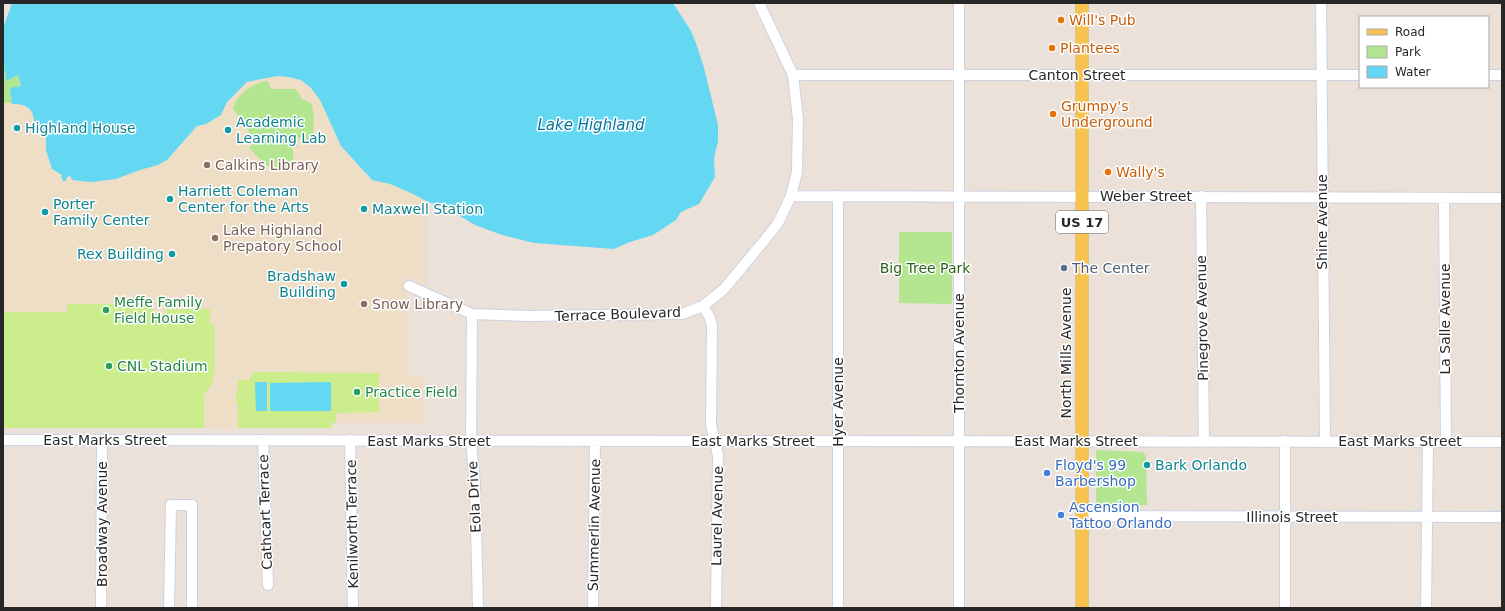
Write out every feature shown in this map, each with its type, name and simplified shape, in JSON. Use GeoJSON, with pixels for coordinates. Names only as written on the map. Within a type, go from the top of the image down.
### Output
{"type":"FeatureCollection","features":[{"type":"Feature","properties":{"kind":"main road","name":"North Mills Avenue"},"geometry":{"type":"LineString","coordinates":[[1082,3],[1082,608]]}},
{"type":"Feature","properties":{"kind":"street","name":"Terrace Boulevard"},"geometry":{"type":"LineString","coordinates":[[409,286],[472,314],[528,316],[682,314],[703,306],[724,289],[778,223],[791,196],[797,172],[798,119],[793,75],[759,3]]}},
{"type":"Feature","properties":{"kind":"street","name":"Thornton Avenue"},"geometry":{"type":"LineString","coordinates":[[959,3],[959,608]]}},
{"type":"Feature","properties":{"kind":"street","name":"Shine Avenue"},"geometry":{"type":"LineString","coordinates":[[1321,3],[1325,441]]}},
{"type":"Feature","properties":{"kind":"street","name":"Canton Street"},"geometry":{"type":"LineString","coordinates":[[793,75],[1359,75]]}},
{"type":"Feature","properties":{"kind":"street"},"geometry":{"type":"LineString","coordinates":[[1489,75],[1502,75]]}},
{"type":"Feature","properties":{"kind":"street","name":"Weber Street"},"geometry":{"type":"LineString","coordinates":[[791,196],[1502,198]]}},
{"type":"Feature","properties":{"kind":"street","name":"Hyer Avenue"},"geometry":{"type":"LineString","coordinates":[[838,196],[838,608]]}},
{"type":"Feature","properties":{"kind":"street","name":"Pinegrove Avenue"},"geometry":{"type":"LineString","coordinates":[[1201,196],[1204,441]]}},
{"type":"Feature","properties":{"kind":"street","name":"La Salle Avenue"},"geometry":{"type":"LineString","coordinates":[[1444,198],[1446,441]]}},
{"type":"Feature","properties":{"kind":"street","name":"Laurel Avenue"},"geometry":{"type":"LineString","coordinates":[[703,306],[710,318],[712,326],[711,424],[718,455],[716,608]]}},
{"type":"Feature","properties":{"kind":"street","name":"Eola Drive"},"geometry":{"type":"LineString","coordinates":[[472,314],[471,441],[478,608]]}},
{"type":"Feature","properties":{"kind":"street","name":"East Marks Street"},"geometry":{"type":"LineString","coordinates":[[3,440],[1502,442]]}},
{"type":"Feature","properties":{"kind":"street","name":"Broadway Avenue"},"geometry":{"type":"LineString","coordinates":[[101,608],[102,440]]}},
{"type":"Feature","properties":{"kind":"street","name":"Cathcart Terrace"},"geometry":{"type":"LineString","coordinates":[[263,440],[268,585]]}},
{"type":"Feature","properties":{"kind":"street","name":"Kenilworth Terrace"},"geometry":{"type":"LineString","coordinates":[[350,440],[353,608]]}},
{"type":"Feature","properties":{"kind":"street","name":"Summerlin Avenue"},"geometry":{"type":"LineString","coordinates":[[593,608],[595,441]]}},
{"type":"Feature","properties":{"kind":"street"},"geometry":{"type":"LineString","coordinates":[[1285,441],[1285,608]]}},
{"type":"Feature","properties":{"kind":"street"},"geometry":{"type":"LineString","coordinates":[[1426,608],[1428,442]]}},
{"type":"Feature","properties":{"kind":"street"},"geometry":{"type":"LineString","coordinates":[[169,608],[171,505],[178,505],[192,505],[192,608]]}},
{"type":"Feature","properties":{"kind":"street","name":"Illinois Street"},"geometry":{"type":"LineString","coordinates":[[1082,516],[1502,516]]}},
{"type":"Feature","properties":{"kind":"shaded area","name":"Lake Highland Prepatory School"},"geometry":{"type":"Polygon","coordinates":[[[277,76],[301,80],[311,88],[320,100],[341,146],[367,176],[372,180],[390,184],[426,201],[426,285],[407,276],[407,375],[423,375],[423,423],[332,423],[332,428],[3,428],[3,103],[18,104],[30,109],[33,114],[34,121],[41,127],[46,138],[46,150],[52,169],[62,175],[70,176],[72,180],[98,182],[116,179],[158,165],[167,160],[197,126],[214,120],[227,102],[247,82],[277,76]]]}},
{"type":"Feature","properties":{"kind":"green space"},"geometry":{"type":"Polygon","coordinates":[[[3,58],[5,62],[6,81],[18,75],[21,87],[11,88],[12,103],[3,103],[3,58]]]}},
{"type":"Feature","properties":{"kind":"green space"},"geometry":{"type":"Polygon","coordinates":[[[268,81],[271,89],[296,89],[302,99],[312,104],[314,118],[313,139],[305,140],[303,137],[297,139],[297,147],[293,147],[293,165],[289,165],[289,168],[267,166],[249,148],[259,139],[251,137],[244,121],[237,115],[233,108],[242,93],[251,86],[268,81]]]}},
{"type":"Feature","properties":{"kind":"green space","name":"Big Tree Park"},"geometry":{"type":"Polygon","coordinates":[[[899,232],[952,232],[952,304],[899,303],[899,232]]]}},
{"type":"Feature","properties":{"kind":"green space","name":"CNL Stadium"},"geometry":{"type":"Polygon","coordinates":[[[67,304],[144,304],[150,305],[154,312],[160,314],[166,313],[166,309],[210,309],[210,325],[215,325],[215,370],[212,383],[204,396],[204,428],[3,428],[3,312],[67,312],[67,304]]]}},
{"type":"Feature","properties":{"kind":"green space"},"geometry":{"type":"Polygon","coordinates":[[[254,372],[379,373],[379,412],[336,413],[336,423],[332,423],[332,428],[238,428],[238,404],[236,403],[236,390],[238,390],[238,380],[249,380],[254,372]]]}},
{"type":"Feature","properties":{"kind":"green space"},"geometry":{"type":"Polygon","coordinates":[[[1096,450],[1144,452],[1144,455],[1146,455],[1147,505],[1096,507],[1096,450]]]}},
{"type":"Feature","properties":{"kind":"water","name":"Lake Highland"},"geometry":{"type":"Polygon","coordinates":[[[12,3],[673,3],[691,31],[697,46],[718,125],[718,141],[714,158],[715,177],[699,204],[681,212],[676,220],[653,235],[614,249],[534,243],[502,235],[475,225],[445,207],[428,202],[390,184],[372,180],[341,146],[320,100],[311,88],[301,80],[277,76],[247,82],[227,102],[221,115],[206,124],[197,126],[167,160],[158,165],[116,179],[91,182],[72,180],[70,176],[67,177],[66,181],[63,181],[61,177],[62,175],[52,169],[46,150],[46,137],[41,127],[34,121],[32,112],[28,107],[12,104],[10,88],[21,86],[18,75],[6,81],[2,36],[12,3]]]}},
{"type":"Feature","properties":{"kind":"water"},"geometry":{"type":"Polygon","coordinates":[[[255,382],[267,382],[267,411],[256,411],[255,382]]]}},
{"type":"Feature","properties":{"kind":"water"},"geometry":{"type":"Polygon","coordinates":[[[331,382],[331,411],[270,411],[270,383],[331,382]]]}},
{"type":"Feature","properties":{"kind":"place","name":"Will's Pub"},"geometry":{"type":"Point","coordinates":[1061,20]}},
{"type":"Feature","properties":{"kind":"place","name":"Plantees"},"geometry":{"type":"Point","coordinates":[1052,48]}},
{"type":"Feature","properties":{"kind":"place","name":"Grumpy's Underground"},"geometry":{"type":"Point","coordinates":[1053,114]}},
{"type":"Feature","properties":{"kind":"place","name":"Highland House"},"geometry":{"type":"Point","coordinates":[17,128]}},
{"type":"Feature","properties":{"kind":"place","name":"Academic Learning Lab"},"geometry":{"type":"Point","coordinates":[228,130]}},
{"type":"Feature","properties":{"kind":"place","name":"Calkins Library"},"geometry":{"type":"Point","coordinates":[207,165]}},
{"type":"Feature","properties":{"kind":"place","name":"Wally's"},"geometry":{"type":"Point","coordinates":[1108,172]}},
{"type":"Feature","properties":{"kind":"place","name":"Harriett Coleman Center for the Arts"},"geometry":{"type":"Point","coordinates":[170,199]}},
{"type":"Feature","properties":{"kind":"place","name":"Maxwell Station"},"geometry":{"type":"Point","coordinates":[364,209]}},
{"type":"Feature","properties":{"kind":"place","name":"Porter Family Center"},"geometry":{"type":"Point","coordinates":[45,212]}},
{"type":"Feature","properties":{"kind":"place","name":"Lake Highland Prepatory School"},"geometry":{"type":"Point","coordinates":[215,238]}},
{"type":"Feature","properties":{"kind":"place","name":"Rex Building"},"geometry":{"type":"Point","coordinates":[172,254]}},
{"type":"Feature","properties":{"kind":"place","name":"The Center"},"geometry":{"type":"Point","coordinates":[1064,268]}},
{"type":"Feature","properties":{"kind":"place","name":"Bradshaw Building"},"geometry":{"type":"Point","coordinates":[344,284]}},
{"type":"Feature","properties":{"kind":"place","name":"Snow Library"},"geometry":{"type":"Point","coordinates":[364,304]}},
{"type":"Feature","properties":{"kind":"place","name":"Meffe Family Field House"},"geometry":{"type":"Point","coordinates":[106,310]}},
{"type":"Feature","properties":{"kind":"place","name":"CNL Stadium"},"geometry":{"type":"Point","coordinates":[109,366]}},
{"type":"Feature","properties":{"kind":"place","name":"Practice Field"},"geometry":{"type":"Point","coordinates":[357,392]}},
{"type":"Feature","properties":{"kind":"place","name":"Bark Orlando"},"geometry":{"type":"Point","coordinates":[1147,465]}},
{"type":"Feature","properties":{"kind":"place","name":"Floyd's 99 Barbershop"},"geometry":{"type":"Point","coordinates":[1047,473]}},
{"type":"Feature","properties":{"kind":"place","name":"Ascension Tattoo Orlando"},"geometry":{"type":"Point","coordinates":[1061,515]}}]}
